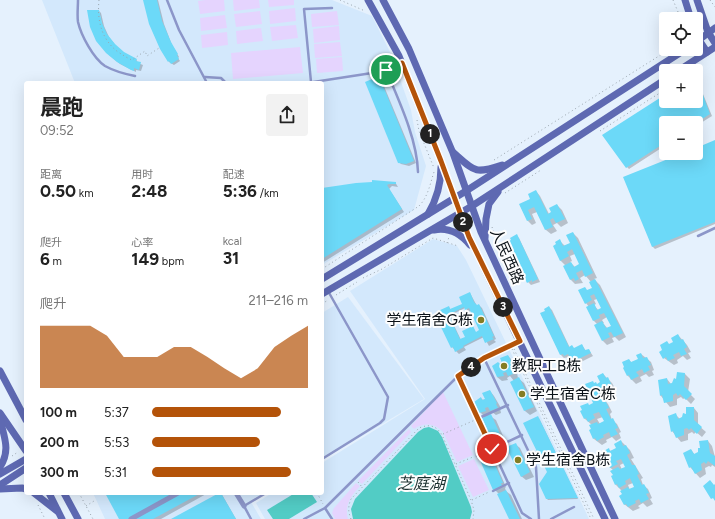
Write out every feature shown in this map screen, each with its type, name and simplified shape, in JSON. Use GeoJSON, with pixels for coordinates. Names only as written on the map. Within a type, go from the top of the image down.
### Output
{"type":"FeatureCollection","features":[{"type":"Feature","properties":{"kind":"main road"},"geometry":{"type":"LineString","coordinates":[[368,0],[385,28],[402,63],[469,237],[605,519]]}},
{"type":"Feature","properties":{"kind":"main road","name":"人民西路"},"geometry":{"type":"LineString","coordinates":[[383,0],[409,49],[453,152],[485,240],[615,519]]}},
{"type":"Feature","properties":{"kind":"main road"},"geometry":{"type":"LineString","coordinates":[[685,0],[689,12]]}},
{"type":"Feature","properties":{"kind":"main road"},"geometry":{"type":"LineString","coordinates":[[697,0],[712,30],[715,44]]}},
{"type":"Feature","properties":{"kind":"main road"},"geometry":{"type":"LineString","coordinates":[[703,37],[712,30]]}},
{"type":"Feature","properties":{"kind":"main road"},"geometry":{"type":"LineString","coordinates":[[703,47],[707,52]]}},
{"type":"Feature","properties":{"kind":"main road"},"geometry":{"type":"LineString","coordinates":[[689,64],[715,47]]}},
{"type":"Feature","properties":{"kind":"main road"},"geometry":{"type":"LineString","coordinates":[[324,278],[455,198],[675,56]]}},
{"type":"Feature","properties":{"kind":"main road"},"geometry":{"type":"LineString","coordinates":[[325,292],[472,206],[659,84]]}},
{"type":"Feature","properties":{"kind":"main road"},"geometry":{"type":"LineString","coordinates":[[453,152],[471,168],[476,170],[483,171],[512,162]]}},
{"type":"Feature","properties":{"kind":"main road"},"geometry":{"type":"LineString","coordinates":[[426,216],[434,203],[441,183],[441,161]]}},
{"type":"Feature","properties":{"kind":"main road"},"geometry":{"type":"LineString","coordinates":[[485,240],[486,219],[489,204],[501,187]]}},
{"type":"Feature","properties":{"kind":"main road"},"geometry":{"type":"LineString","coordinates":[[430,231],[441,228],[454,232],[469,243],[476,252]]}},
{"type":"Feature","properties":{"kind":"main road"},"geometry":{"type":"LineString","coordinates":[[0,371],[24,415]]}},
{"type":"Feature","properties":{"kind":"main road"},"geometry":{"type":"LineString","coordinates":[[0,414],[24,448]]}},
{"type":"Feature","properties":{"kind":"main road"},"geometry":{"type":"LineString","coordinates":[[0,419],[7,448],[6,455],[0,468]]}},
{"type":"Feature","properties":{"kind":"main road"},"geometry":{"type":"LineString","coordinates":[[0,474],[24,460]]}},
{"type":"Feature","properties":{"kind":"main road"},"geometry":{"type":"LineString","coordinates":[[0,485],[24,469]]}},
{"type":"Feature","properties":{"kind":"main road"},"geometry":{"type":"LineString","coordinates":[[0,489],[24,488]]}},
{"type":"Feature","properties":{"kind":"main road"},"geometry":{"type":"LineString","coordinates":[[37,495],[58,511]]}},
{"type":"Feature","properties":{"kind":"main road"},"geometry":{"type":"LineString","coordinates":[[49,495],[62,519]]}},
{"type":"Feature","properties":{"kind":"main road"},"geometry":{"type":"LineString","coordinates":[[65,495],[78,519]]}},
{"type":"Feature","properties":{"kind":"main road"},"geometry":{"type":"LineString","coordinates":[[68,495],[69,502]]}},
{"type":"Feature","properties":{"kind":"street"},"geometry":{"type":"LineString","coordinates":[[131,519],[174,495]]}},
{"type":"Feature","properties":{"kind":"street"},"geometry":{"type":"LineString","coordinates":[[237,495],[244,506]]}},
{"type":"Feature","properties":{"kind":"lane"},"geometry":{"type":"LineString","coordinates":[[78,0],[78,22],[82,35],[99,60],[105,66],[134,76]]}},
{"type":"Feature","properties":{"kind":"lane"},"geometry":{"type":"LineString","coordinates":[[167,0],[179,30],[206,81]]}},
{"type":"Feature","properties":{"kind":"lane"},"geometry":{"type":"LineString","coordinates":[[311,81],[304,9],[332,8]]}},
{"type":"Feature","properties":{"kind":"lane"},"geometry":{"type":"LineString","coordinates":[[317,81],[386,70],[402,63]]}},
{"type":"Feature","properties":{"kind":"lane"},"geometry":{"type":"LineString","coordinates":[[386,70],[405,115],[417,161],[418,172]]}},
{"type":"Feature","properties":{"kind":"lane"},"geometry":{"type":"LineString","coordinates":[[205,77],[221,78],[224,81]]}},
{"type":"Feature","properties":{"kind":"lane"},"geometry":{"type":"LineString","coordinates":[[698,236],[715,228]]}},
{"type":"Feature","properties":{"kind":"lane"},"geometry":{"type":"LineString","coordinates":[[324,457],[380,423],[384,418],[388,397],[325,292]]}},
{"type":"Feature","properties":{"kind":"lane"},"geometry":{"type":"LineString","coordinates":[[304,519],[325,508],[458,376],[484,358],[520,341]]}},
{"type":"Feature","properties":{"kind":"lane"},"geometry":{"type":"LineString","coordinates":[[484,358],[508,405],[536,467],[539,519]]}},
{"type":"Feature","properties":{"kind":"lane"},"geometry":{"type":"LineString","coordinates":[[458,376],[522,512],[531,519]]}},
{"type":"Feature","properties":{"kind":"lane"},"geometry":{"type":"LineString","coordinates":[[479,418],[508,405]]}},
{"type":"Feature","properties":{"kind":"lane"},"geometry":{"type":"LineString","coordinates":[[477,456],[522,435]]}},
{"type":"Feature","properties":{"kind":"lane"},"geometry":{"type":"LineString","coordinates":[[493,491],[509,483]]}},
{"type":"Feature","properties":{"kind":"lane"},"geometry":{"type":"LineString","coordinates":[[251,519],[244,506],[263,495]]}},
{"type":"Feature","properties":{"kind":"lane"},"geometry":{"type":"LineString","coordinates":[[551,519],[574,507]]}},
{"type":"Feature","properties":{"kind":"lane"},"geometry":{"type":"LineString","coordinates":[[325,508],[332,519]]}},
{"type":"Feature","properties":{"kind":"path"},"geometry":{"type":"LineString","coordinates":[[99,0],[98,16],[103,34],[116,50],[128,59],[132,60],[144,51],[147,56],[159,48]]}},
{"type":"Feature","properties":{"kind":"path"},"geometry":{"type":"LineString","coordinates":[[340,0],[367,11]]}},
{"type":"Feature","properties":{"kind":"path"},"geometry":{"type":"LineString","coordinates":[[673,0],[678,12]]}},
{"type":"Feature","properties":{"kind":"path"},"geometry":{"type":"LineString","coordinates":[[710,0],[715,8]]}},
{"type":"Feature","properties":{"kind":"path"},"geometry":{"type":"LineString","coordinates":[[491,162],[659,56]]}},
{"type":"Feature","properties":{"kind":"path"},"geometry":{"type":"LineString","coordinates":[[596,134],[659,94]]}},
{"type":"Feature","properties":{"kind":"path"},"geometry":{"type":"LineString","coordinates":[[500,197],[546,166]]}},
{"type":"Feature","properties":{"kind":"path"},"geometry":{"type":"LineString","coordinates":[[324,268],[414,210],[424,202],[428,190]]}},
{"type":"Feature","properties":{"kind":"path"},"geometry":{"type":"LineString","coordinates":[[492,224],[495,236]]}},
{"type":"Feature","properties":{"kind":"path"},"geometry":{"type":"LineString","coordinates":[[448,243],[450,234]]}},
{"type":"Feature","properties":{"kind":"path"},"geometry":{"type":"LineString","coordinates":[[362,278],[382,269],[433,238],[458,246]]}},
{"type":"Feature","properties":{"kind":"path"},"geometry":{"type":"LineString","coordinates":[[340,293],[357,282]]}},
{"type":"Feature","properties":{"kind":"path"},"geometry":{"type":"LineString","coordinates":[[511,345],[591,519]]}},
{"type":"Feature","properties":{"kind":"path"},"geometry":{"type":"LineString","coordinates":[[511,345],[594,519]]}},
{"type":"Feature","properties":{"kind":"path"},"geometry":{"type":"LineString","coordinates":[[442,435],[479,418]]}},
{"type":"Feature","properties":{"kind":"path"},"geometry":{"type":"LineString","coordinates":[[351,519],[348,514],[349,503],[419,428],[425,426],[432,426],[438,429],[442,435],[471,500],[474,510],[473,519]]}},
{"type":"Feature","properties":{"kind":"path"},"geometry":{"type":"LineString","coordinates":[[455,464],[477,456]]}},
{"type":"Feature","properties":{"kind":"path"},"geometry":{"type":"LineString","coordinates":[[354,479],[363,487]]}},
{"type":"Feature","properties":{"kind":"path"},"geometry":{"type":"LineString","coordinates":[[471,500],[493,491]]}},
{"type":"Feature","properties":{"kind":"path"},"geometry":{"type":"LineString","coordinates":[[80,495],[93,519]]}},
{"type":"Feature","properties":{"kind":"path"},"geometry":{"type":"LineString","coordinates":[[318,495],[325,508]]}},
{"type":"Feature","properties":{"kind":"path"},"geometry":{"type":"LineString","coordinates":[[86,506],[94,501]]}},
{"type":"Feature","properties":{"kind":"path"},"geometry":{"type":"LineString","coordinates":[[36,502],[45,519]]}},
{"type":"Feature","properties":{"kind":"shaded area"},"geometry":{"type":"Polygon","coordinates":[[[42,0],[332,0],[372,16],[391,54],[411,110],[415,132],[426,166],[414,210],[324,264],[324,81],[74,81],[42,0]]]}},
{"type":"Feature","properties":{"kind":"shaded area"},"geometry":{"type":"Polygon","coordinates":[[[224,0],[225,11],[200,14],[198,1],[224,0]]]}},
{"type":"Feature","properties":{"kind":"shaded area"},"geometry":{"type":"Polygon","coordinates":[[[233,0],[259,0],[260,8],[234,11],[233,0]]]}},
{"type":"Feature","properties":{"kind":"shaded area"},"geometry":{"type":"Polygon","coordinates":[[[268,0],[294,0],[294,5],[269,7],[268,0]]]}},
{"type":"Feature","properties":{"kind":"shaded area"},"geometry":{"type":"Polygon","coordinates":[[[295,8],[296,21],[270,24],[269,11],[295,8]]]}},
{"type":"Feature","properties":{"kind":"shaded area"},"geometry":{"type":"Polygon","coordinates":[[[260,11],[262,24],[236,27],[234,14],[260,11]]]}},
{"type":"Feature","properties":{"kind":"shaded area"},"geometry":{"type":"Polygon","coordinates":[[[337,11],[339,25],[312,27],[311,14],[337,11]]]}},
{"type":"Feature","properties":{"kind":"shaded area"},"geometry":{"type":"Polygon","coordinates":[[[225,15],[227,28],[201,31],[200,18],[225,15]]]}},
{"type":"Feature","properties":{"kind":"shaded area"},"geometry":{"type":"Polygon","coordinates":[[[296,25],[298,38],[272,41],[270,27],[296,25]]]}},
{"type":"Feature","properties":{"kind":"shaded area"},"geometry":{"type":"Polygon","coordinates":[[[339,26],[340,40],[314,43],[313,29],[339,26]]]}},
{"type":"Feature","properties":{"kind":"shaded area"},"geometry":{"type":"Polygon","coordinates":[[[261,28],[263,41],[237,44],[236,31],[261,28]]]}},
{"type":"Feature","properties":{"kind":"shaded area"},"geometry":{"type":"Polygon","coordinates":[[[227,32],[228,45],[202,48],[201,35],[227,32]]]}},
{"type":"Feature","properties":{"kind":"shaded area"},"geometry":{"type":"Polygon","coordinates":[[[340,42],[342,56],[315,58],[314,44],[340,42]]]}},
{"type":"Feature","properties":{"kind":"shaded area"},"geometry":{"type":"Polygon","coordinates":[[[300,47],[303,73],[233,79],[231,53],[300,47]]]}},
{"type":"Feature","properties":{"kind":"shaded area"},"geometry":{"type":"Polygon","coordinates":[[[342,57],[343,71],[317,73],[316,59],[342,57]]]}},
{"type":"Feature","properties":{"kind":"shaded area"},"geometry":{"type":"Polygon","coordinates":[[[433,239],[457,246],[466,260],[589,519],[265,519],[256,503],[269,495],[324,495],[324,462],[425,399],[350,291],[433,239]]]}},
{"type":"Feature","properties":{"kind":"shaded area"},"geometry":{"type":"Polygon","coordinates":[[[348,297],[424,399],[324,459],[324,312],[348,297]]]}},
{"type":"Feature","properties":{"kind":"shaded area"},"geometry":{"type":"Polygon","coordinates":[[[443,392],[473,455],[457,462],[443,432],[440,429],[429,424],[421,425],[414,429],[411,426],[443,392]]]}},
{"type":"Feature","properties":{"kind":"shaded area"},"geometry":{"type":"Polygon","coordinates":[[[409,429],[411,432],[362,484],[358,481],[409,429]]]}},
{"type":"Feature","properties":{"kind":"shaded area"},"geometry":{"type":"Polygon","coordinates":[[[474,459],[489,490],[473,497],[458,466],[474,459]]]}},
{"type":"Feature","properties":{"kind":"shaded area"},"geometry":{"type":"Polygon","coordinates":[[[356,483],[360,486],[349,501],[347,509],[348,519],[335,519],[332,513],[334,508],[356,483]]]}},
{"type":"Feature","properties":{"kind":"shaded area"},"geometry":{"type":"Polygon","coordinates":[[[94,495],[263,495],[251,502],[261,519],[105,519],[94,495]]]}},
{"type":"Feature","properties":{"kind":"water","name":"芝庭湖"},"geometry":{"type":"Polygon","coordinates":[[[429,427],[438,431],[442,437],[471,507],[472,512],[470,519],[353,519],[351,509],[355,499],[418,432],[429,427]]]}},
{"type":"Feature","properties":{"kind":"water"},"geometry":{"type":"Polygon","coordinates":[[[292,495],[312,495],[317,502],[289,519],[273,519],[267,510],[292,495]]]}},
{"type":"Feature","properties":{"kind":"building"},"geometry":{"type":"Polygon","coordinates":[[[143,0],[157,0],[162,21],[178,54],[179,59],[171,64],[169,61],[168,62],[160,49],[149,24],[143,0]]]}},
{"type":"Feature","properties":{"kind":"building"},"geometry":{"type":"Polygon","coordinates":[[[87,10],[99,10],[102,23],[107,34],[124,52],[137,59],[136,61],[141,62],[139,70],[134,68],[134,71],[131,70],[117,62],[106,53],[96,41],[90,27],[87,10]]]}},
{"type":"Feature","properties":{"kind":"building"},"geometry":{"type":"Polygon","coordinates":[[[379,76],[414,161],[406,164],[398,163],[365,82],[379,76]]]}},
{"type":"Feature","properties":{"kind":"building"},"geometry":{"type":"Polygon","coordinates":[[[703,95],[710,114],[703,118],[703,116],[659,116],[659,147],[626,168],[602,135],[659,98],[659,108],[703,108],[703,95]]]}},
{"type":"Feature","properties":{"kind":"building"},"geometry":{"type":"Polygon","coordinates":[[[715,140],[715,222],[652,247],[623,177],[666,160],[703,160],[703,145],[715,140]]]}},
{"type":"Feature","properties":{"kind":"building"},"geometry":{"type":"Polygon","coordinates":[[[372,180],[396,182],[396,184],[387,185],[402,209],[324,258],[324,188],[372,182],[372,180]]]}},
{"type":"Feature","properties":{"kind":"building"},"geometry":{"type":"Polygon","coordinates":[[[536,190],[548,214],[551,212],[549,208],[557,204],[565,219],[556,223],[553,218],[550,220],[553,227],[545,230],[534,207],[528,210],[532,219],[527,221],[519,204],[530,199],[528,194],[536,190]]]}},
{"type":"Feature","properties":{"kind":"building"},"geometry":{"type":"Polygon","coordinates":[[[573,232],[593,273],[585,277],[582,270],[576,273],[579,279],[575,281],[574,278],[570,280],[563,266],[571,262],[574,267],[579,264],[572,249],[567,252],[569,256],[560,261],[553,246],[556,244],[555,242],[560,239],[563,246],[570,243],[566,235],[573,232]]]}},
{"type":"Feature","properties":{"kind":"building"},"geometry":{"type":"Polygon","coordinates":[[[517,234],[538,279],[532,282],[532,280],[527,283],[507,242],[511,240],[510,238],[517,234]]]}},
{"type":"Feature","properties":{"kind":"building"},"geometry":{"type":"Polygon","coordinates":[[[595,279],[623,333],[614,337],[611,332],[608,333],[610,337],[602,341],[594,325],[602,321],[606,328],[611,326],[604,313],[599,315],[600,318],[593,321],[586,307],[594,303],[597,310],[601,308],[594,294],[590,296],[592,300],[585,304],[578,290],[585,287],[587,290],[592,288],[589,282],[595,279]]]}},
{"type":"Feature","properties":{"kind":"building"},"geometry":{"type":"Polygon","coordinates":[[[470,292],[474,302],[477,305],[479,304],[494,339],[485,343],[482,336],[455,352],[453,347],[451,348],[439,323],[441,322],[441,318],[438,311],[449,306],[450,309],[462,304],[459,297],[470,292]],[[464,307],[452,313],[454,316],[450,318],[460,339],[465,337],[462,331],[473,326],[476,332],[479,330],[469,308],[465,310],[464,307]]]}},
{"type":"Feature","properties":{"kind":"building"},"geometry":{"type":"Polygon","coordinates":[[[549,306],[569,347],[572,345],[574,348],[582,344],[585,350],[589,349],[591,353],[572,362],[568,354],[564,356],[563,354],[560,355],[540,313],[545,311],[544,309],[549,306]]]}},
{"type":"Feature","properties":{"kind":"building"},"geometry":{"type":"Polygon","coordinates":[[[678,334],[681,340],[683,339],[687,347],[684,349],[687,354],[681,356],[679,352],[673,355],[675,358],[668,361],[666,357],[663,359],[659,352],[662,350],[660,345],[667,341],[669,344],[673,342],[671,338],[678,334]]]}},
{"type":"Feature","properties":{"kind":"building"},"geometry":{"type":"Polygon","coordinates":[[[641,353],[643,358],[647,357],[651,365],[648,366],[650,370],[644,373],[642,369],[636,372],[639,376],[631,380],[623,368],[622,362],[629,359],[631,362],[638,359],[636,355],[641,353]]]}},
{"type":"Feature","properties":{"kind":"building","name":"教职工B栋"},"geometry":{"type":"Polygon","coordinates":[[[508,355],[515,368],[513,368],[515,373],[508,376],[506,372],[503,373],[504,376],[497,377],[492,366],[498,362],[500,364],[502,363],[500,358],[508,355]]]}},
{"type":"Feature","properties":{"kind":"building"},"geometry":{"type":"Polygon","coordinates":[[[677,372],[685,373],[684,386],[692,394],[686,400],[680,394],[678,396],[676,393],[673,395],[673,401],[664,403],[662,395],[660,396],[658,380],[667,378],[668,384],[672,383],[674,378],[676,379],[677,372]]]}},
{"type":"Feature","properties":{"kind":"building"},"geometry":{"type":"Polygon","coordinates":[[[603,373],[606,378],[608,377],[612,386],[610,387],[612,392],[606,395],[604,390],[599,392],[609,408],[606,409],[618,428],[615,429],[618,434],[611,437],[609,432],[597,441],[595,438],[593,439],[589,430],[591,429],[589,425],[597,422],[598,424],[604,421],[599,412],[593,414],[595,418],[588,422],[586,418],[584,419],[580,411],[582,410],[580,406],[593,403],[585,389],[587,388],[585,384],[593,381],[597,384],[600,382],[597,376],[603,373]]]}},
{"type":"Feature","properties":{"kind":"building","name":"学生宿舍C栋"},"geometry":{"type":"Polygon","coordinates":[[[519,377],[534,407],[524,411],[510,382],[519,377]]]}},
{"type":"Feature","properties":{"kind":"building"},"geometry":{"type":"Polygon","coordinates":[[[490,390],[498,408],[490,411],[488,407],[485,408],[486,411],[479,413],[474,402],[481,397],[482,400],[485,399],[482,393],[490,390]]]}},
{"type":"Feature","properties":{"kind":"building"},"geometry":{"type":"Polygon","coordinates":[[[686,407],[694,407],[694,420],[702,427],[697,434],[691,428],[689,430],[687,428],[684,429],[684,435],[676,438],[673,431],[671,432],[668,416],[676,413],[678,419],[682,417],[683,413],[686,414],[686,407]]]}},
{"type":"Feature","properties":{"kind":"building"},"geometry":{"type":"Polygon","coordinates":[[[491,414],[504,443],[495,447],[482,418],[491,414]]]}},
{"type":"Feature","properties":{"kind":"building"},"geometry":{"type":"Polygon","coordinates":[[[538,416],[578,498],[546,499],[539,484],[547,472],[523,423],[538,416]]]}},
{"type":"Feature","properties":{"kind":"building"},"geometry":{"type":"Polygon","coordinates":[[[621,440],[623,446],[626,445],[630,453],[627,455],[632,465],[635,465],[639,474],[637,475],[642,485],[644,484],[649,493],[646,494],[649,499],[641,503],[639,499],[635,501],[636,503],[628,507],[626,504],[624,505],[619,496],[622,494],[620,491],[628,487],[629,489],[634,487],[630,478],[625,481],[626,484],[619,488],[617,484],[615,485],[611,476],[613,475],[610,471],[618,467],[620,469],[625,467],[621,459],[616,461],[618,464],[610,468],[608,464],[606,465],[602,457],[604,456],[602,452],[609,448],[610,451],[616,448],[614,444],[621,440]]]}},
{"type":"Feature","properties":{"kind":"building"},"geometry":{"type":"Polygon","coordinates":[[[708,440],[710,453],[715,456],[715,466],[708,461],[706,464],[704,462],[701,464],[702,470],[695,474],[691,467],[689,468],[683,453],[691,449],[694,454],[698,452],[698,448],[700,448],[699,441],[708,440]]]}},
{"type":"Feature","properties":{"kind":"building","name":"学生宿舍B栋"},"geometry":{"type":"Polygon","coordinates":[[[516,443],[530,472],[521,477],[506,447],[516,443]]]}},
{"type":"Feature","properties":{"kind":"building"},"geometry":{"type":"Polygon","coordinates":[[[488,455],[489,457],[491,456],[503,483],[501,483],[502,486],[493,490],[479,458],[488,455]]]}},
{"type":"Feature","properties":{"kind":"building"},"geometry":{"type":"Polygon","coordinates":[[[710,480],[714,485],[715,484],[715,501],[713,498],[711,499],[703,486],[710,480]]]}},
{"type":"Feature","properties":{"kind":"building"},"geometry":{"type":"Polygon","coordinates":[[[506,490],[520,519],[509,519],[497,494],[506,490]]]}},
{"type":"Feature","properties":{"kind":"building"},"geometry":{"type":"Polygon","coordinates":[[[106,495],[197,495],[153,519],[119,519],[106,495]]]}},
{"type":"Feature","properties":{"kind":"building"},"geometry":{"type":"Polygon","coordinates":[[[215,495],[222,495],[236,519],[171,519],[215,495]]]}},
{"type":"Feature","properties":{"kind":"place","name":"学生宿舍G栋"},"geometry":{"type":"Point","coordinates":[481,320]}},
{"type":"Feature","properties":{"kind":"place","name":"教职工B栋"},"geometry":{"type":"Point","coordinates":[504,366]}},
{"type":"Feature","properties":{"kind":"place","name":"学生宿舍C栋"},"geometry":{"type":"Point","coordinates":[522,394]}},
{"type":"Feature","properties":{"kind":"place","name":"学生宿舍B栋"},"geometry":{"type":"Point","coordinates":[518,460]}},
{"type":"Feature","properties":{"kind":"route"},"geometry":{"type":"LineString","coordinates":[[386,70],[402,63],[469,237],[520,341],[484,358],[458,376],[479,418],[492,449]]}}]}
